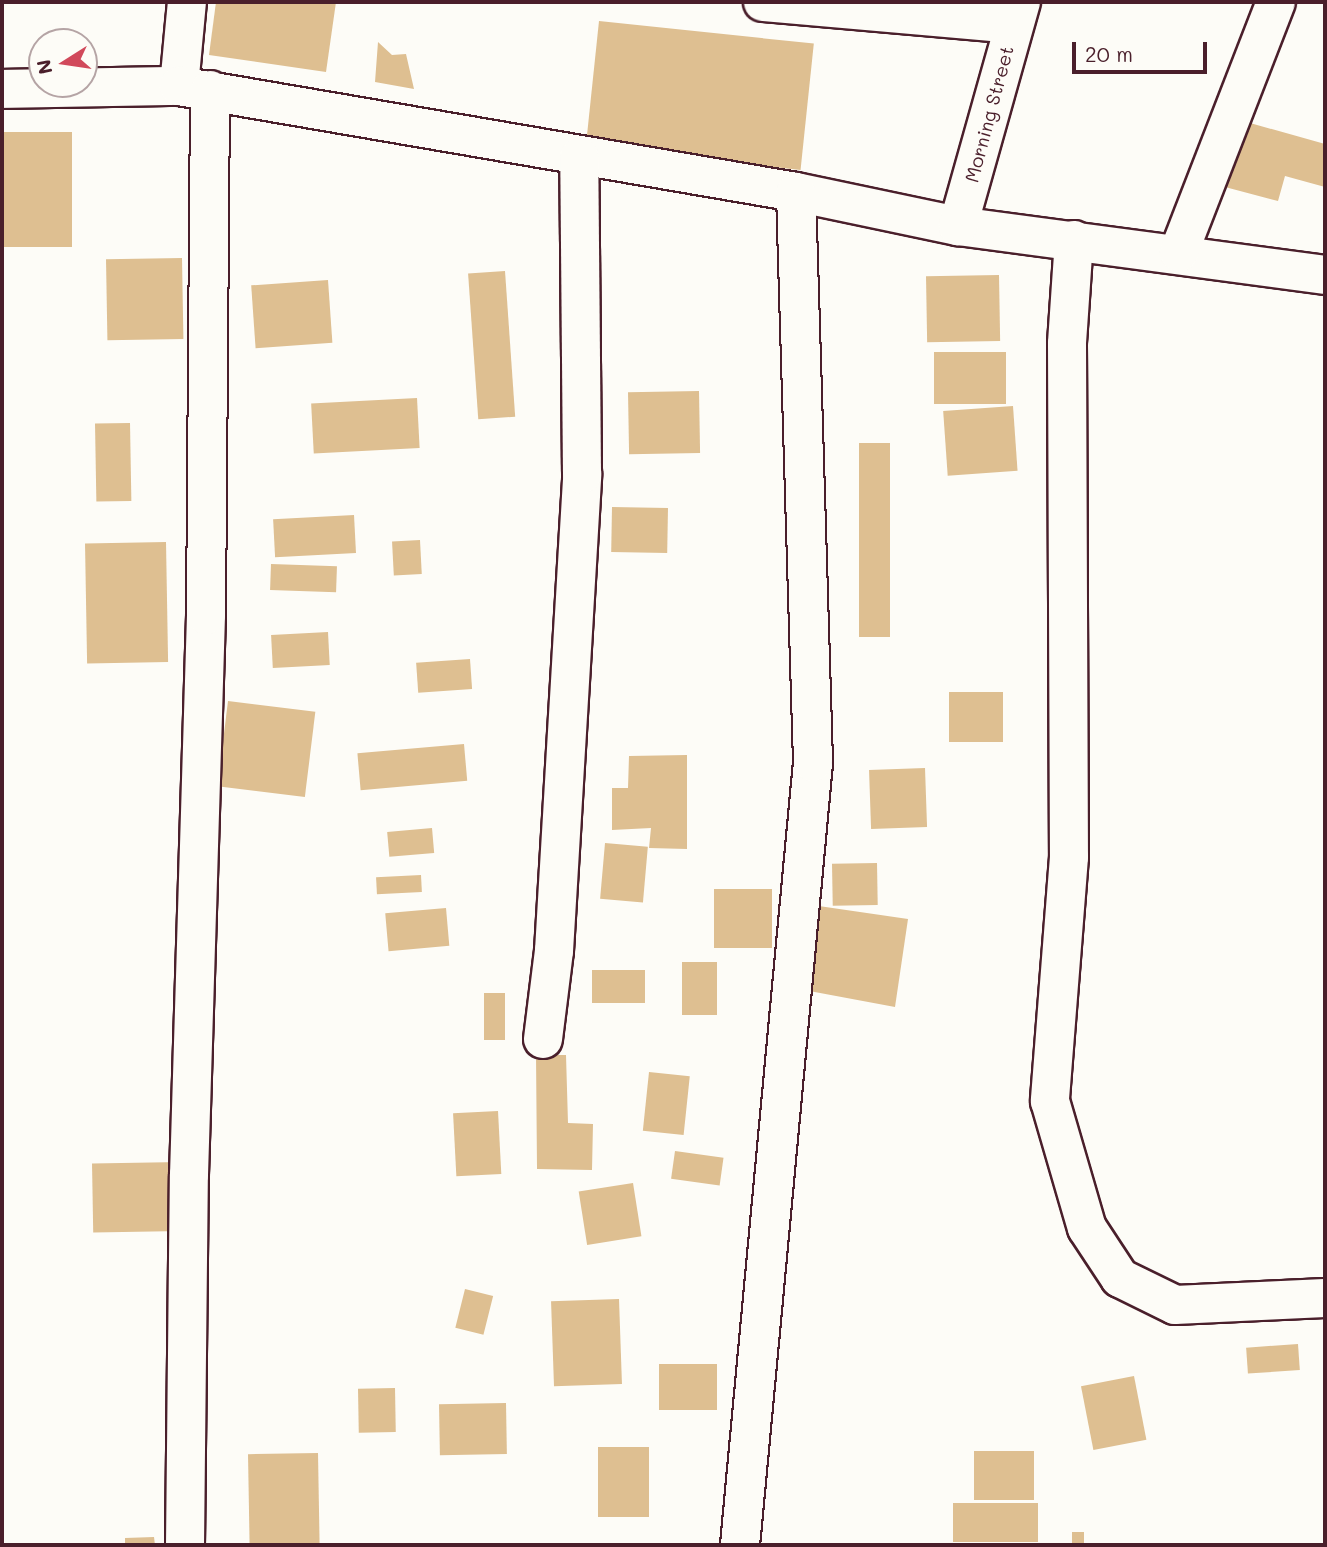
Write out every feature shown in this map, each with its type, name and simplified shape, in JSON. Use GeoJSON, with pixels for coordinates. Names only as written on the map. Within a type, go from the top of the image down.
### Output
{"type":"FeatureCollection","features":[{"type":"Feature","properties":{"kind":"street"},"geometry":{"type":"LineString","coordinates":[[185,1545],[189,1175],[206,615],[194,88],[187,2]]}},
{"type":"Feature","properties":{"kind":"street"},"geometry":{"type":"LineString","coordinates":[[763,2],[1017,13]]}},
{"type":"Feature","properties":{"kind":"street"},"geometry":{"type":"LineString","coordinates":[[1180,252],[1276,2]]}},
{"type":"Feature","properties":{"kind":"street","name":"Morning Street"},"geometry":{"type":"LineString","coordinates":[[958,226],[1017,13]]}},
{"type":"Feature","properties":{"kind":"street"},"geometry":{"type":"LineString","coordinates":[[2,89],[194,88],[579,157],[796,192],[958,226],[1180,252],[1325,275]]}},
{"type":"Feature","properties":{"kind":"street"},"geometry":{"type":"LineString","coordinates":[[543,1039],[554,951],[582,474],[579,157]]}},
{"type":"Feature","properties":{"kind":"street"},"geometry":{"type":"LineString","coordinates":[[740,1545],[813,762],[796,192]]}},
{"type":"Feature","properties":{"kind":"street"},"geometry":{"type":"LineString","coordinates":[[1074,240],[1067,344],[1069,857],[1050,1101],[1087,1228],[1120,1278],[1175,1305],[1325,1298]]}},
{"type":"Feature","properties":{"kind":"building"},"geometry":{"type":"Polygon","coordinates":[[[216,2],[336,2],[326,72],[209,55],[216,2]]]}},
{"type":"Feature","properties":{"kind":"building"},"geometry":{"type":"Polygon","coordinates":[[[599,21],[814,44],[801,170],[586,147],[599,21]]]}},
{"type":"Feature","properties":{"kind":"building"},"geometry":{"type":"Polygon","coordinates":[[[378,42],[392,55],[406,54],[414,89],[375,82],[378,42]]]}},
{"type":"Feature","properties":{"kind":"building"},"geometry":{"type":"Polygon","coordinates":[[[1243,121],[1325,144],[1325,187],[1285,176],[1278,201],[1225,187],[1243,121]]]}},
{"type":"Feature","properties":{"kind":"building"},"geometry":{"type":"Polygon","coordinates":[[[2,132],[72,132],[72,247],[2,247],[2,132]]]}},
{"type":"Feature","properties":{"kind":"building"},"geometry":{"type":"Polygon","coordinates":[[[182,258],[183,339],[107,340],[106,259],[182,258]]]}},
{"type":"Feature","properties":{"kind":"building"},"geometry":{"type":"Polygon","coordinates":[[[505,271],[515,417],[478,419],[468,274],[505,271]]]}},
{"type":"Feature","properties":{"kind":"building"},"geometry":{"type":"Polygon","coordinates":[[[999,275],[1000,341],[927,342],[926,276],[999,275]]]}},
{"type":"Feature","properties":{"kind":"building"},"geometry":{"type":"Polygon","coordinates":[[[328,280],[332,343],[256,348],[251,285],[328,280]]]}},
{"type":"Feature","properties":{"kind":"building"},"geometry":{"type":"Polygon","coordinates":[[[934,352],[1006,352],[1006,404],[934,404],[934,352]]]}},
{"type":"Feature","properties":{"kind":"building"},"geometry":{"type":"Polygon","coordinates":[[[699,391],[700,453],[629,454],[628,392],[699,391]]]}},
{"type":"Feature","properties":{"kind":"building"},"geometry":{"type":"Polygon","coordinates":[[[417,398],[420,448],[314,453],[311,404],[417,398]]]}},
{"type":"Feature","properties":{"kind":"building"},"geometry":{"type":"Polygon","coordinates":[[[1013,406],[1018,471],[948,476],[943,411],[1013,406]]]}},
{"type":"Feature","properties":{"kind":"building"},"geometry":{"type":"Polygon","coordinates":[[[130,423],[131,501],[96,502],[95,424],[130,423]]]}},
{"type":"Feature","properties":{"kind":"building"},"geometry":{"type":"Polygon","coordinates":[[[859,443],[890,443],[890,637],[859,637],[859,443]]]}},
{"type":"Feature","properties":{"kind":"building"},"geometry":{"type":"Polygon","coordinates":[[[612,507],[668,508],[667,553],[611,552],[612,507]]]}},
{"type":"Feature","properties":{"kind":"building"},"geometry":{"type":"Polygon","coordinates":[[[354,515],[356,553],[275,557],[273,519],[354,515]]]}},
{"type":"Feature","properties":{"kind":"building"},"geometry":{"type":"Polygon","coordinates":[[[420,540],[422,574],[394,575],[392,541],[420,540]]]}},
{"type":"Feature","properties":{"kind":"building"},"geometry":{"type":"Polygon","coordinates":[[[166,542],[168,662],[87,663],[85,543],[166,542]]]}},
{"type":"Feature","properties":{"kind":"building"},"geometry":{"type":"Polygon","coordinates":[[[271,564],[337,566],[336,592],[270,590],[271,564]]]}},
{"type":"Feature","properties":{"kind":"building"},"geometry":{"type":"Polygon","coordinates":[[[328,632],[330,665],[273,668],[271,635],[328,632]]]}},
{"type":"Feature","properties":{"kind":"building"},"geometry":{"type":"Polygon","coordinates":[[[470,659],[472,689],[418,693],[416,663],[470,659]]]}},
{"type":"Feature","properties":{"kind":"building"},"geometry":{"type":"Polygon","coordinates":[[[949,692],[1003,692],[1003,742],[949,742],[949,692]]]}},
{"type":"Feature","properties":{"kind":"building"},"geometry":{"type":"Polygon","coordinates":[[[228,701],[315,712],[305,797],[218,786],[228,701]]]}},
{"type":"Feature","properties":{"kind":"building"},"geometry":{"type":"Polygon","coordinates":[[[464,744],[467,781],[361,790],[357,753],[464,744]]]}},
{"type":"Feature","properties":{"kind":"building"},"geometry":{"type":"Polygon","coordinates":[[[687,755],[687,849],[649,848],[651,828],[612,830],[612,788],[628,788],[629,756],[687,755]]]}},
{"type":"Feature","properties":{"kind":"building"},"geometry":{"type":"Polygon","coordinates":[[[925,768],[927,827],[871,829],[869,770],[925,768]]]}},
{"type":"Feature","properties":{"kind":"building"},"geometry":{"type":"Polygon","coordinates":[[[432,828],[434,853],[389,857],[387,832],[432,828]]]}},
{"type":"Feature","properties":{"kind":"building"},"geometry":{"type":"Polygon","coordinates":[[[605,843],[648,847],[643,903],[600,899],[605,843]]]}},
{"type":"Feature","properties":{"kind":"building"},"geometry":{"type":"Polygon","coordinates":[[[877,863],[878,905],[833,906],[832,864],[877,863]]]}},
{"type":"Feature","properties":{"kind":"building"},"geometry":{"type":"Polygon","coordinates":[[[421,875],[422,892],[377,894],[376,877],[421,875]]]}},
{"type":"Feature","properties":{"kind":"building"},"geometry":{"type":"Polygon","coordinates":[[[714,889],[772,889],[772,948],[714,948],[714,889]]]}},
{"type":"Feature","properties":{"kind":"building"},"geometry":{"type":"Polygon","coordinates":[[[805,904],[908,919],[895,1007],[804,990],[805,904]]]}},
{"type":"Feature","properties":{"kind":"building"},"geometry":{"type":"Polygon","coordinates":[[[446,908],[449,946],[389,951],[385,913],[446,908]]]}},
{"type":"Feature","properties":{"kind":"building"},"geometry":{"type":"Polygon","coordinates":[[[682,962],[717,962],[717,1015],[682,1015],[682,962]]]}},
{"type":"Feature","properties":{"kind":"building"},"geometry":{"type":"Polygon","coordinates":[[[592,970],[645,970],[645,1003],[592,1003],[592,970]]]}},
{"type":"Feature","properties":{"kind":"building"},"geometry":{"type":"Polygon","coordinates":[[[484,993],[505,993],[505,1040],[484,1040],[484,993]]]}},
{"type":"Feature","properties":{"kind":"building"},"geometry":{"type":"Polygon","coordinates":[[[536,1055],[566,1055],[568,1123],[593,1124],[592,1170],[537,1169],[536,1055]]]}},
{"type":"Feature","properties":{"kind":"building"},"geometry":{"type":"Polygon","coordinates":[[[649,1072],[690,1076],[684,1135],[643,1131],[649,1072]]]}},
{"type":"Feature","properties":{"kind":"building"},"geometry":{"type":"Polygon","coordinates":[[[498,1111],[501,1174],[456,1176],[453,1113],[498,1111]]]}},
{"type":"Feature","properties":{"kind":"building"},"geometry":{"type":"Polygon","coordinates":[[[675,1151],[724,1158],[720,1186],[671,1179],[675,1151]]]}},
{"type":"Feature","properties":{"kind":"building"},"geometry":{"type":"Polygon","coordinates":[[[181,1162],[182,1231],[93,1233],[92,1164],[181,1162]]]}},
{"type":"Feature","properties":{"kind":"building"},"geometry":{"type":"Polygon","coordinates":[[[633,1183],[641,1236],[587,1245],[579,1192],[633,1183]]]}},
{"type":"Feature","properties":{"kind":"building"},"geometry":{"type":"Polygon","coordinates":[[[465,1289],[493,1296],[483,1335],[455,1328],[465,1289]]]}},
{"type":"Feature","properties":{"kind":"building"},"geometry":{"type":"Polygon","coordinates":[[[619,1299],[622,1384],[554,1386],[551,1301],[619,1299]]]}},
{"type":"Feature","properties":{"kind":"building"},"geometry":{"type":"Polygon","coordinates":[[[1298,1344],[1300,1370],[1248,1374],[1246,1348],[1298,1344]]]}},
{"type":"Feature","properties":{"kind":"building"},"geometry":{"type":"Polygon","coordinates":[[[659,1364],[717,1364],[717,1410],[659,1410],[659,1364]]]}},
{"type":"Feature","properties":{"kind":"building"},"geometry":{"type":"Polygon","coordinates":[[[1134,1376],[1146,1440],[1093,1450],[1081,1386],[1134,1376]]]}},
{"type":"Feature","properties":{"kind":"building"},"geometry":{"type":"Polygon","coordinates":[[[395,1388],[396,1432],[359,1433],[358,1389],[395,1388]]]}},
{"type":"Feature","properties":{"kind":"building"},"geometry":{"type":"Polygon","coordinates":[[[506,1403],[507,1454],[440,1455],[439,1404],[506,1403]]]}},
{"type":"Feature","properties":{"kind":"building"},"geometry":{"type":"Polygon","coordinates":[[[598,1447],[649,1447],[649,1517],[598,1517],[598,1447]]]}},
{"type":"Feature","properties":{"kind":"building"},"geometry":{"type":"Polygon","coordinates":[[[974,1451],[1034,1451],[1034,1500],[974,1500],[974,1451]]]}},
{"type":"Feature","properties":{"kind":"building"},"geometry":{"type":"Polygon","coordinates":[[[318,1453],[320,1545],[250,1545],[248,1454],[318,1453]]]}},
{"type":"Feature","properties":{"kind":"building"},"geometry":{"type":"Polygon","coordinates":[[[953,1503],[1038,1503],[1038,1542],[953,1542],[953,1503]]]}},
{"type":"Feature","properties":{"kind":"building"},"geometry":{"type":"Polygon","coordinates":[[[1072,1532],[1084,1532],[1084,1545],[1072,1545],[1072,1532]]]}},
{"type":"Feature","properties":{"kind":"building"},"geometry":{"type":"Polygon","coordinates":[[[154,1537],[155,1545],[125,1545],[125,1538],[154,1537]]]}}]}
